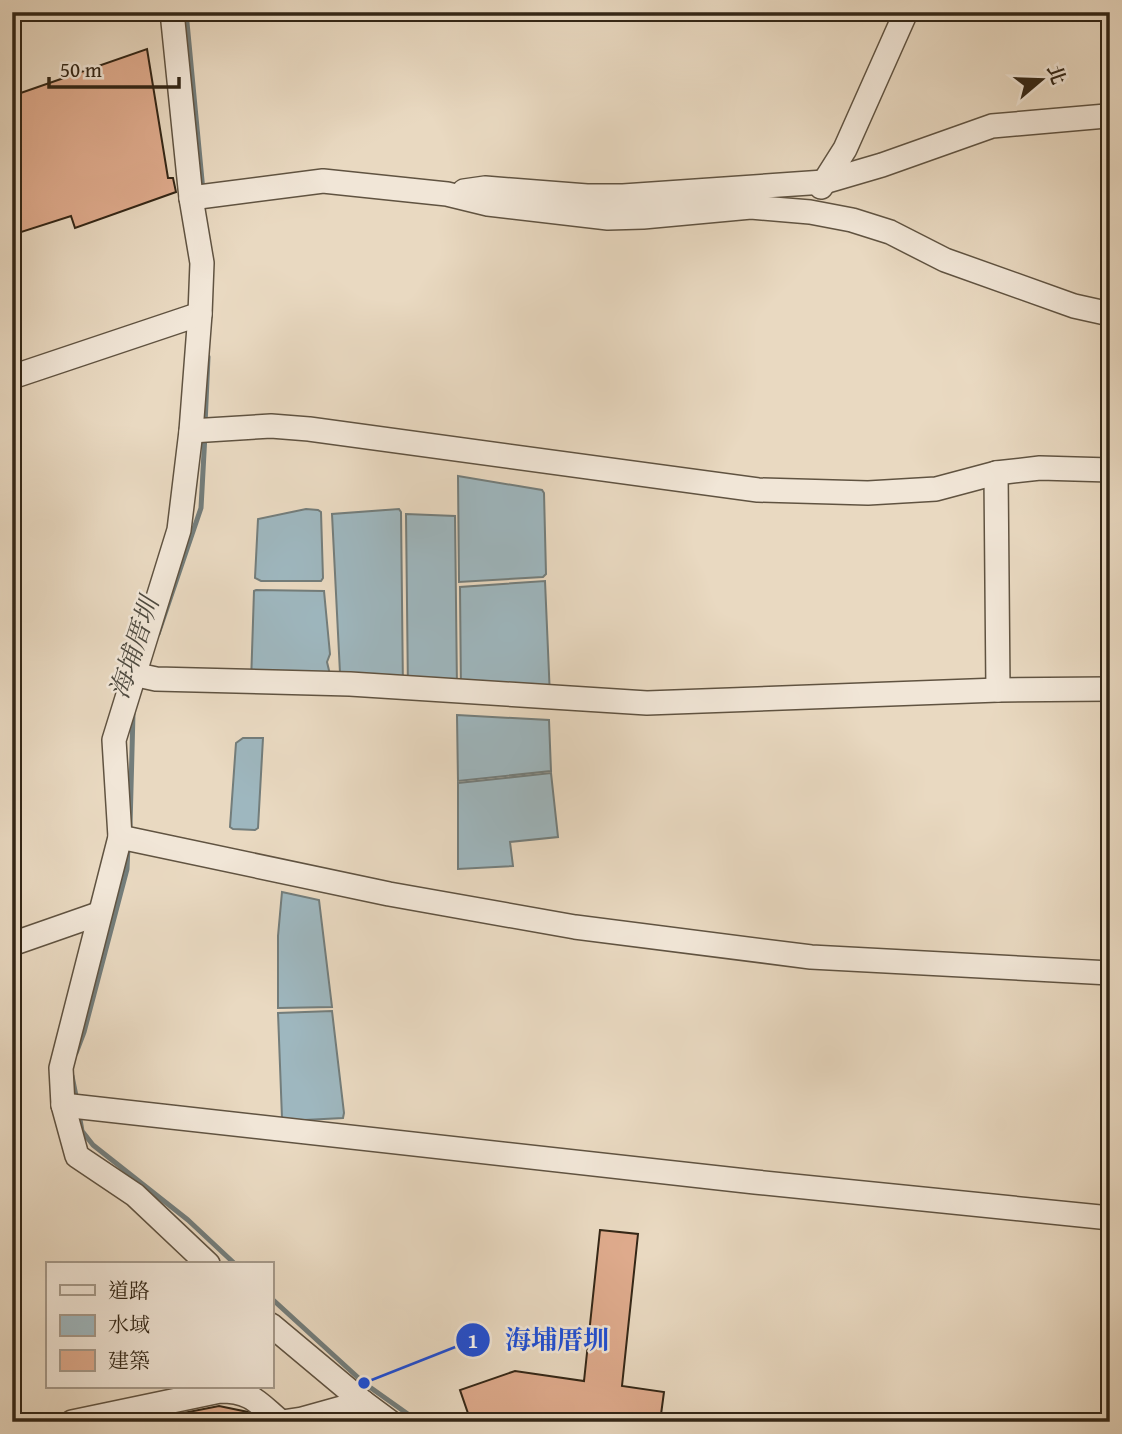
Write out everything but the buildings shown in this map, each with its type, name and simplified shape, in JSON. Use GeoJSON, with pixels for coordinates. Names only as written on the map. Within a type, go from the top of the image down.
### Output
{"type":"FeatureCollection","features":[{"type":"Feature","properties":{"kind":"street"},"geometry":{"type":"LineString","coordinates":[[172,12],[191,198],[202,263],[191,431],[179,530],[114,740],[131,839],[99,914],[61,1068],[63,1105],[77,1156],[135,1195],[206,1262]]}},
{"type":"Feature","properties":{"kind":"street"},"geometry":{"type":"LineString","coordinates":[[810,212],[824,182],[845,149],[906,12]]}},
{"type":"Feature","properties":{"kind":"street"},"geometry":{"type":"LineString","coordinates":[[447,194],[485,188],[587,196],[623,195],[824,182],[992,126],[1106,116]]}},
{"type":"Feature","properties":{"kind":"street"},"geometry":{"type":"LineString","coordinates":[[191,198],[323,181],[447,194],[488,204],[608,218],[751,207],[810,212],[852,220],[890,232],[945,260],[1074,306],[1110,313]]}},
{"type":"Feature","properties":{"kind":"street"},"geometry":{"type":"LineString","coordinates":[[12,377],[200,314]]}},
{"type":"Feature","properties":{"kind":"street"},"geometry":{"type":"LineString","coordinates":[[191,431],[271,426],[309,429],[758,490],[867,494],[936,489],[996,473],[1041,468],[1110,470]]}},
{"type":"Feature","properties":{"kind":"street"},"geometry":{"type":"LineString","coordinates":[[996,473],[998,690]]}},
{"type":"Feature","properties":{"kind":"street"},"geometry":{"type":"LineString","coordinates":[[133,674],[156,679],[351,684],[647,703],[1110,688]]}},
{"type":"Feature","properties":{"kind":"street"},"geometry":{"type":"LineString","coordinates":[[131,839],[402,896],[575,927],[691,943],[810,957],[1110,973]]}},
{"type":"Feature","properties":{"kind":"street"},"geometry":{"type":"LineString","coordinates":[[12,944],[99,914]]}},
{"type":"Feature","properties":{"kind":"street"},"geometry":{"type":"LineString","coordinates":[[63,1105],[1110,1218]]}},
{"type":"Feature","properties":{"kind":"street"},"geometry":{"type":"LineString","coordinates":[[273,1327],[390,1422]]}},
{"type":"Feature","properties":{"kind":"street"},"geometry":{"type":"LineString","coordinates":[[72,1422],[220,1391],[247,1393],[281,1422],[363,1402]]}},
{"type":"Feature","properties":{"kind":"water"},"geometry":{"type":"Polygon","coordinates":[[[458,476],[542,490],[546,574],[543,577],[459,582],[458,476]]]}},
{"type":"Feature","properties":{"kind":"water"},"geometry":{"type":"Polygon","coordinates":[[[306,509],[321,512],[321,581],[261,581],[255,578],[258,519],[306,509]]]}},
{"type":"Feature","properties":{"kind":"water"},"geometry":{"type":"Polygon","coordinates":[[[399,509],[403,691],[340,673],[332,514],[399,509]]]}},
{"type":"Feature","properties":{"kind":"water"},"geometry":{"type":"Polygon","coordinates":[[[406,514],[455,516],[457,689],[408,692],[406,514]]]}},
{"type":"Feature","properties":{"kind":"water"},"geometry":{"type":"Polygon","coordinates":[[[545,581],[550,697],[461,693],[460,587],[545,581]]]}},
{"type":"Feature","properties":{"kind":"water"},"geometry":{"type":"Polygon","coordinates":[[[256,590],[324,591],[330,654],[327,662],[333,687],[251,683],[256,590]]]}},
{"type":"Feature","properties":{"kind":"water"},"geometry":{"type":"Polygon","coordinates":[[[457,715],[549,720],[551,771],[458,781],[457,715]]]}},
{"type":"Feature","properties":{"kind":"water"},"geometry":{"type":"Polygon","coordinates":[[[243,738],[263,738],[258,828],[255,830],[230,827],[236,743],[243,738]]]}},
{"type":"Feature","properties":{"kind":"water"},"geometry":{"type":"Polygon","coordinates":[[[551,773],[558,837],[510,842],[513,866],[458,869],[458,783],[551,773]]]}},
{"type":"Feature","properties":{"kind":"water"},"geometry":{"type":"Polygon","coordinates":[[[282,892],[319,900],[332,1007],[278,1008],[278,936],[282,892]]]}},
{"type":"Feature","properties":{"kind":"water"},"geometry":{"type":"Polygon","coordinates":[[[332,1011],[343,1118],[285,1121],[282,1118],[278,1013],[332,1011]]]}},
{"type":"Feature","properties":{"kind":"waterway","name":"海埔厝圳"},"geometry":{"type":"LineString","coordinates":[[186,12],[203,191]]}},
{"type":"Feature","properties":{"kind":"waterway","name":"海埔厝圳"},"geometry":{"type":"LineString","coordinates":[[205,425],[208,357]]}},
{"type":"Feature","properties":{"kind":"waterway","name":"海埔厝圳"},"geometry":{"type":"LineString","coordinates":[[158,634],[201,508],[205,434]]}},
{"type":"Feature","properties":{"kind":"waterway","name":"海埔厝圳"},"geometry":{"type":"LineString","coordinates":[[130,826],[133,713]]}},
{"type":"Feature","properties":{"kind":"waterway","name":"海埔厝圳"},"geometry":{"type":"LineString","coordinates":[[76,1053],[84,1032],[127,869],[128,846]]}},
{"type":"Feature","properties":{"kind":"waterway","name":"海埔厝圳"},"geometry":{"type":"LineString","coordinates":[[72,1076],[77,1101]]}},
{"type":"Feature","properties":{"kind":"waterway","name":"海埔厝圳"},"geometry":{"type":"LineString","coordinates":[[79,1114],[82,1131],[93,1145],[188,1220],[233,1262]]}},
{"type":"Feature","properties":{"kind":"waterway","name":"海埔厝圳"},"geometry":{"type":"LineString","coordinates":[[273,1300],[364,1383],[419,1422]]}},
{"type":"Feature","properties":{"kind":"place","name":"海埔厝圳"},"geometry":{"type":"Point","coordinates":[364,1383]}}]}
